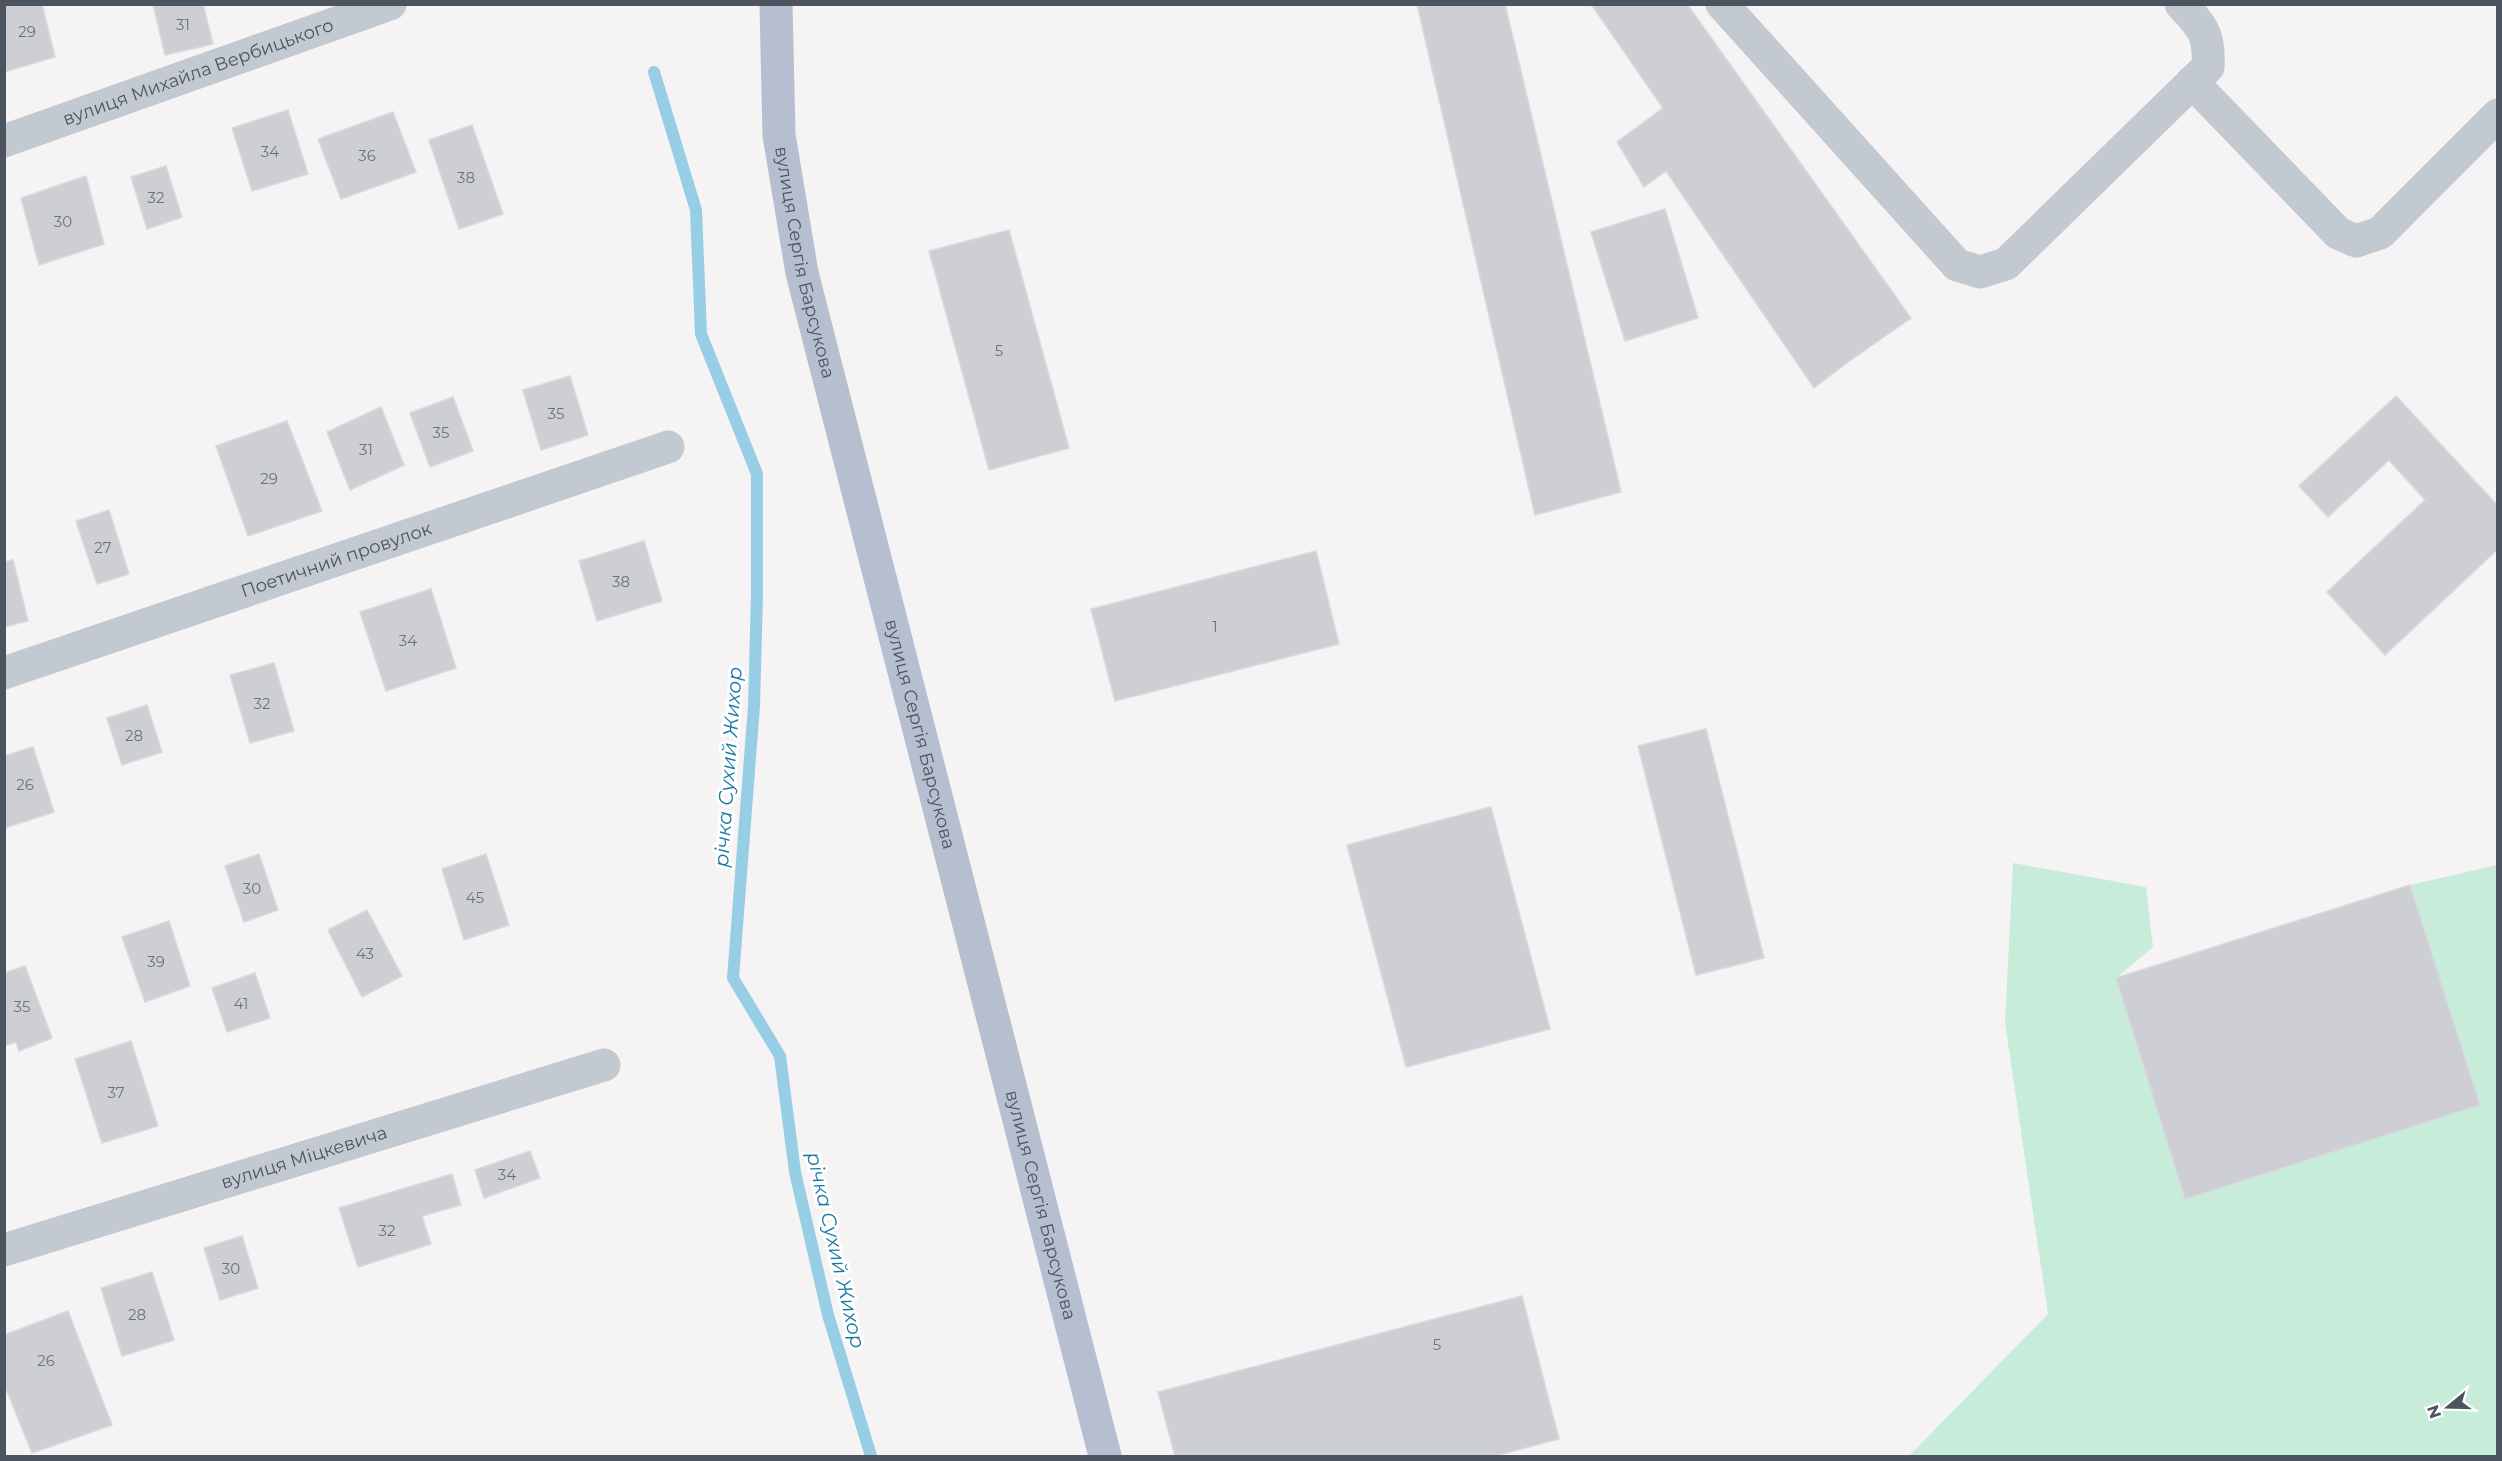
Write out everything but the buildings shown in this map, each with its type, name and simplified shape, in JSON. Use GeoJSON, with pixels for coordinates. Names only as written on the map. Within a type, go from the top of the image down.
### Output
{"type":"FeatureCollection","features":[{"type":"Feature","properties":{"kind":"main road","name":"вулиця Сергія Барсукова"},"geometry":{"type":"LineString","coordinates":[[776,4],[779,135],[802,273],[1105,1456]]}},
{"type":"Feature","properties":{"kind":"street","name":"вулиця Михайла Вербицького"},"geometry":{"type":"LineString","coordinates":[[4,141],[390,4]]}},
{"type":"Feature","properties":{"kind":"street"},"geometry":{"type":"LineString","coordinates":[[1722,4],[1958,265],[1980,272],[2006,264],[2208,67],[2210,45],[2198,22],[2181,4]]}},
{"type":"Feature","properties":{"kind":"street"},"geometry":{"type":"LineString","coordinates":[[2192,82],[2338,233],[2356,241],[2380,233],[2498,115]]}},
{"type":"Feature","properties":{"kind":"street","name":"Поетичний провулок"},"geometry":{"type":"LineString","coordinates":[[4,673],[668,447]]}},
{"type":"Feature","properties":{"kind":"street","name":"вулиця Міцкевича"},"geometry":{"type":"LineString","coordinates":[[4,1250],[604,1065]]}},
{"type":"Feature","properties":{"kind":"green space"},"geometry":{"type":"Polygon","coordinates":[[[2013,863],[2146,887],[2153,947],[2116,978],[2185,1199],[2480,1105],[2410,885],[2497,865],[2497,1456],[1909,1456],[2048,1314],[2005,1023],[2013,863]]]}},
{"type":"Feature","properties":{"kind":"waterway","name":"річка Сухий Жихор"},"geometry":{"type":"LineString","coordinates":[[654,72],[696,210],[701,334],[757,474],[754,706],[733,978],[780,1056],[795,1172],[828,1315],[871,1456]]}}]}
